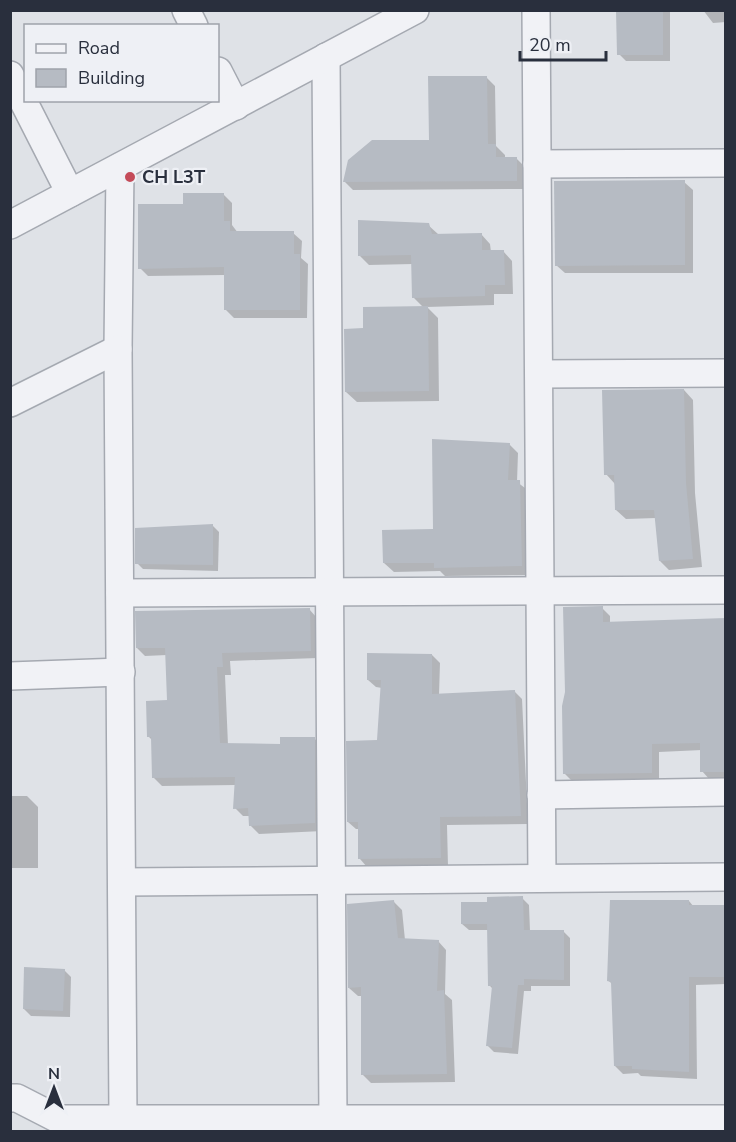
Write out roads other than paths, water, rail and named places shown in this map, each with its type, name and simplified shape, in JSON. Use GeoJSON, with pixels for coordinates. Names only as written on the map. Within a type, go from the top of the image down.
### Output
{"type":"FeatureCollection","features":[{"type":"Feature","properties":{"kind":"street"},"geometry":{"type":"LineString","coordinates":[[186,10],[193,24]]}},
{"type":"Feature","properties":{"kind":"street"},"geometry":{"type":"LineString","coordinates":[[10,225],[415,10]]}},
{"type":"Feature","properties":{"kind":"street"},"geometry":{"type":"LineString","coordinates":[[536,10],[542,878]]}},
{"type":"Feature","properties":{"kind":"street"},"geometry":{"type":"LineString","coordinates":[[326,57],[333,1119]]}},
{"type":"Feature","properties":{"kind":"street"},"geometry":{"type":"LineString","coordinates":[[219,73],[236,106]]}},
{"type":"Feature","properties":{"kind":"street"},"geometry":{"type":"LineString","coordinates":[[10,75],[70,194]]}},
{"type":"Feature","properties":{"kind":"street"},"geometry":{"type":"LineString","coordinates":[[537,164],[726,163]]}},
{"type":"Feature","properties":{"kind":"street"},"geometry":{"type":"LineString","coordinates":[[120,167],[118,349],[123,1119]]}},
{"type":"Feature","properties":{"kind":"street"},"geometry":{"type":"LineString","coordinates":[[10,403],[118,349]]}},
{"type":"Feature","properties":{"kind":"street"},"geometry":{"type":"LineString","coordinates":[[539,374],[726,373]]}},
{"type":"Feature","properties":{"kind":"street"},"geometry":{"type":"LineString","coordinates":[[120,593],[726,590]]}},
{"type":"Feature","properties":{"kind":"street"},"geometry":{"type":"LineString","coordinates":[[10,676],[121,672]]}},
{"type":"Feature","properties":{"kind":"street"},"geometry":{"type":"LineString","coordinates":[[542,795],[726,792]]}},
{"type":"Feature","properties":{"kind":"street"},"geometry":{"type":"LineString","coordinates":[[122,882],[726,877]]}},
{"type":"Feature","properties":{"kind":"street"},"geometry":{"type":"LineString","coordinates":[[10,1098],[17,1098],[59,1125],[123,1119],[333,1119],[619,1125],[726,1119]]}},
{"type":"Feature","properties":{"kind":"place","name":"CH L3T"},"geometry":{"type":"Point","coordinates":[130,177]}}]}
